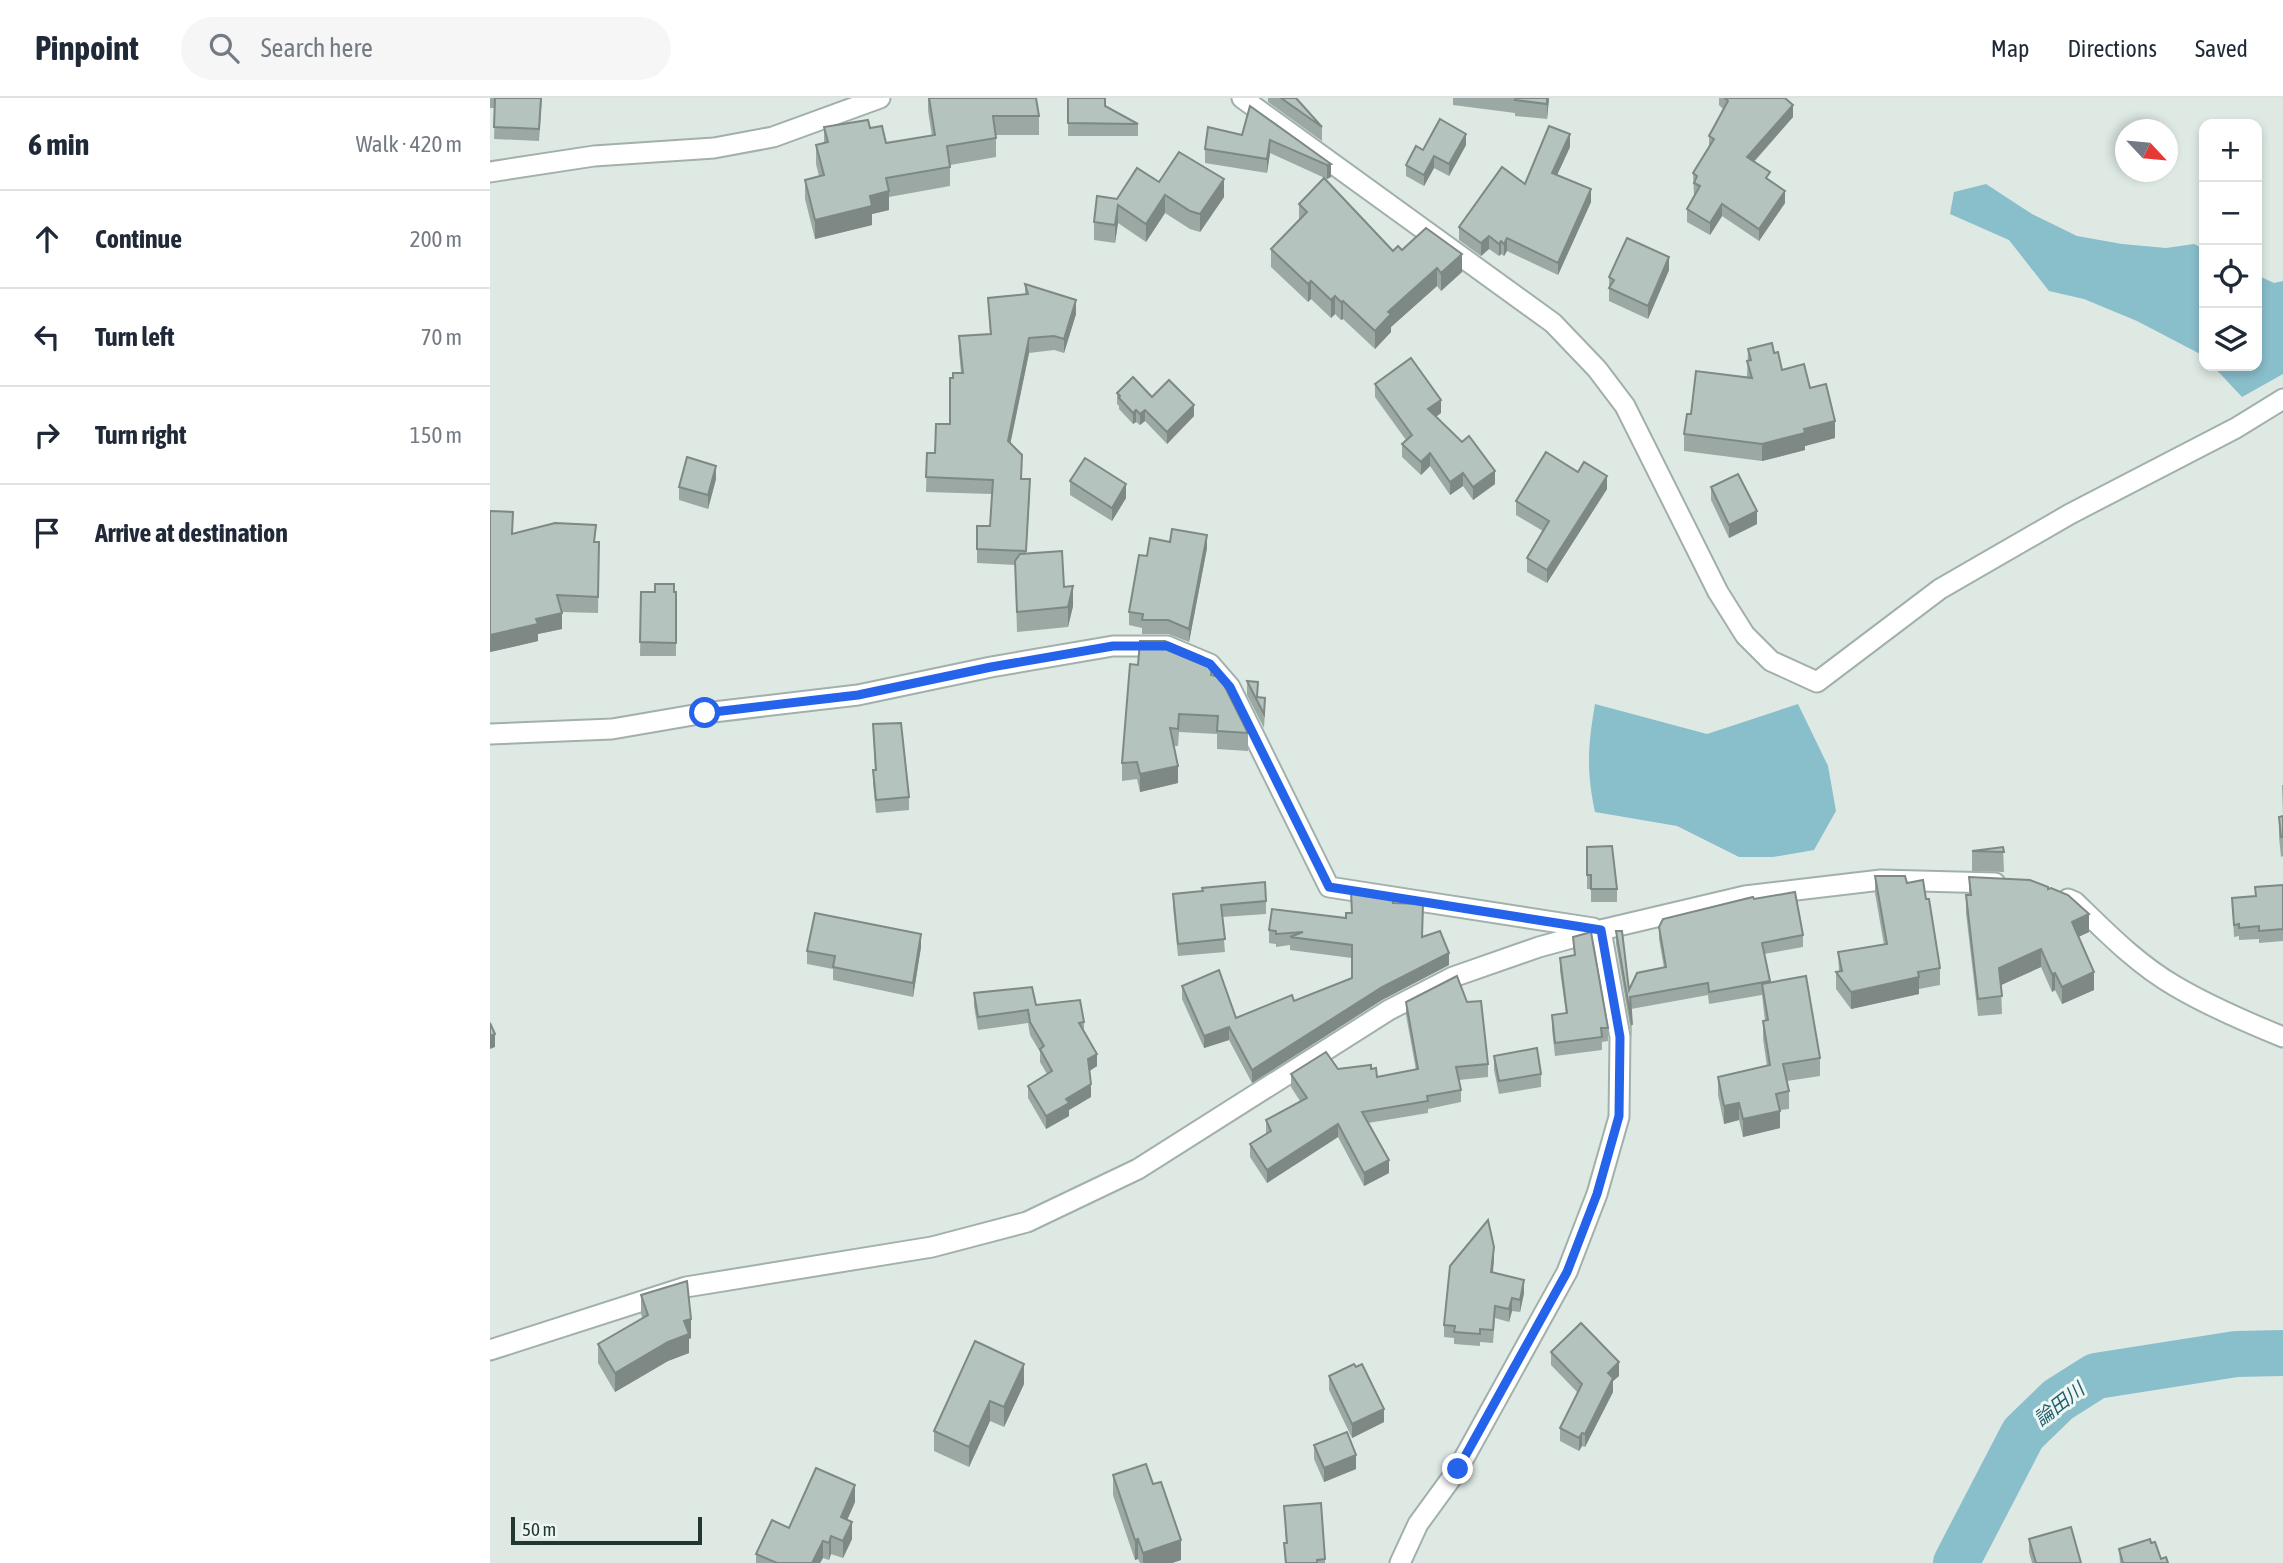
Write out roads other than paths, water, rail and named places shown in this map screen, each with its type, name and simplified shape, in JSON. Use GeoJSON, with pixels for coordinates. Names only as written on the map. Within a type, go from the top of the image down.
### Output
{"type":"FeatureCollection","features":[{"type":"Feature","properties":{"kind":"street"},"geometry":{"type":"LineString","coordinates":[[490,172],[594,156],[738,144],[773,137],[880,98]]}},
{"type":"Feature","properties":{"kind":"street"},"geometry":{"type":"LineString","coordinates":[[1242,98],[1553,323],[1597,369],[1625,406],[1718,592],[1745,635],[1771,661],[1817,682],[1940,589],[2070,514],[2236,428],[2283,399]]}},
{"type":"Feature","properties":{"kind":"street"},"geometry":{"type":"LineString","coordinates":[[490,734],[612,729],[705,713],[858,695],[991,667],[1113,646],[1167,646],[1210,664],[1230,687],[1329,887],[1601,930]]}},
{"type":"Feature","properties":{"kind":"street"},"geometry":{"type":"LineString","coordinates":[[490,1350],[686,1287],[932,1247],[1027,1222],[1138,1169],[1389,1010],[1453,977],[1539,947],[1745,896],[1881,880],[2019,884]]}},
{"type":"Feature","properties":{"kind":"street"},"geometry":{"type":"LineString","coordinates":[[2054,894],[2075,902],[2128,952],[2173,985],[2230,1015],[2283,1037]]}},
{"type":"Feature","properties":{"kind":"street"},"geometry":{"type":"LineString","coordinates":[[1400,1563],[1418,1524],[1458,1469],[1567,1272],[1597,1194],[1619,1116],[1620,1037],[1601,930]]}},
{"type":"Feature","properties":{"kind":"water"},"geometry":{"type":"Polygon","coordinates":[[[1986,184],[2032,214],[2077,236],[2166,248],[2194,244],[2199,246],[2199,353],[2137,321],[2084,299],[2049,291],[2009,240],[1950,214],[1954,192],[1986,184]]]}},
{"type":"Feature","properties":{"kind":"water"},"geometry":{"type":"Polygon","coordinates":[[[2262,277],[2274,283],[2283,281],[2283,374],[2242,397],[2218,371],[2262,371],[2262,277]]]}},
{"type":"Feature","properties":{"kind":"water"},"geometry":{"type":"Polygon","coordinates":[[[1595,704],[1707,734],[1798,704],[1828,766],[1836,811],[1814,850],[1773,857],[1739,857],[1677,826],[1595,812],[1589,758],[1595,704]]]}},
{"type":"Feature","properties":{"kind":"waterway","name":"論田川"},"geometry":{"type":"LineString","coordinates":[[1956,1563],[2023,1434],[2058,1400],[2096,1376],[2236,1354],[2283,1353]]}}]}
